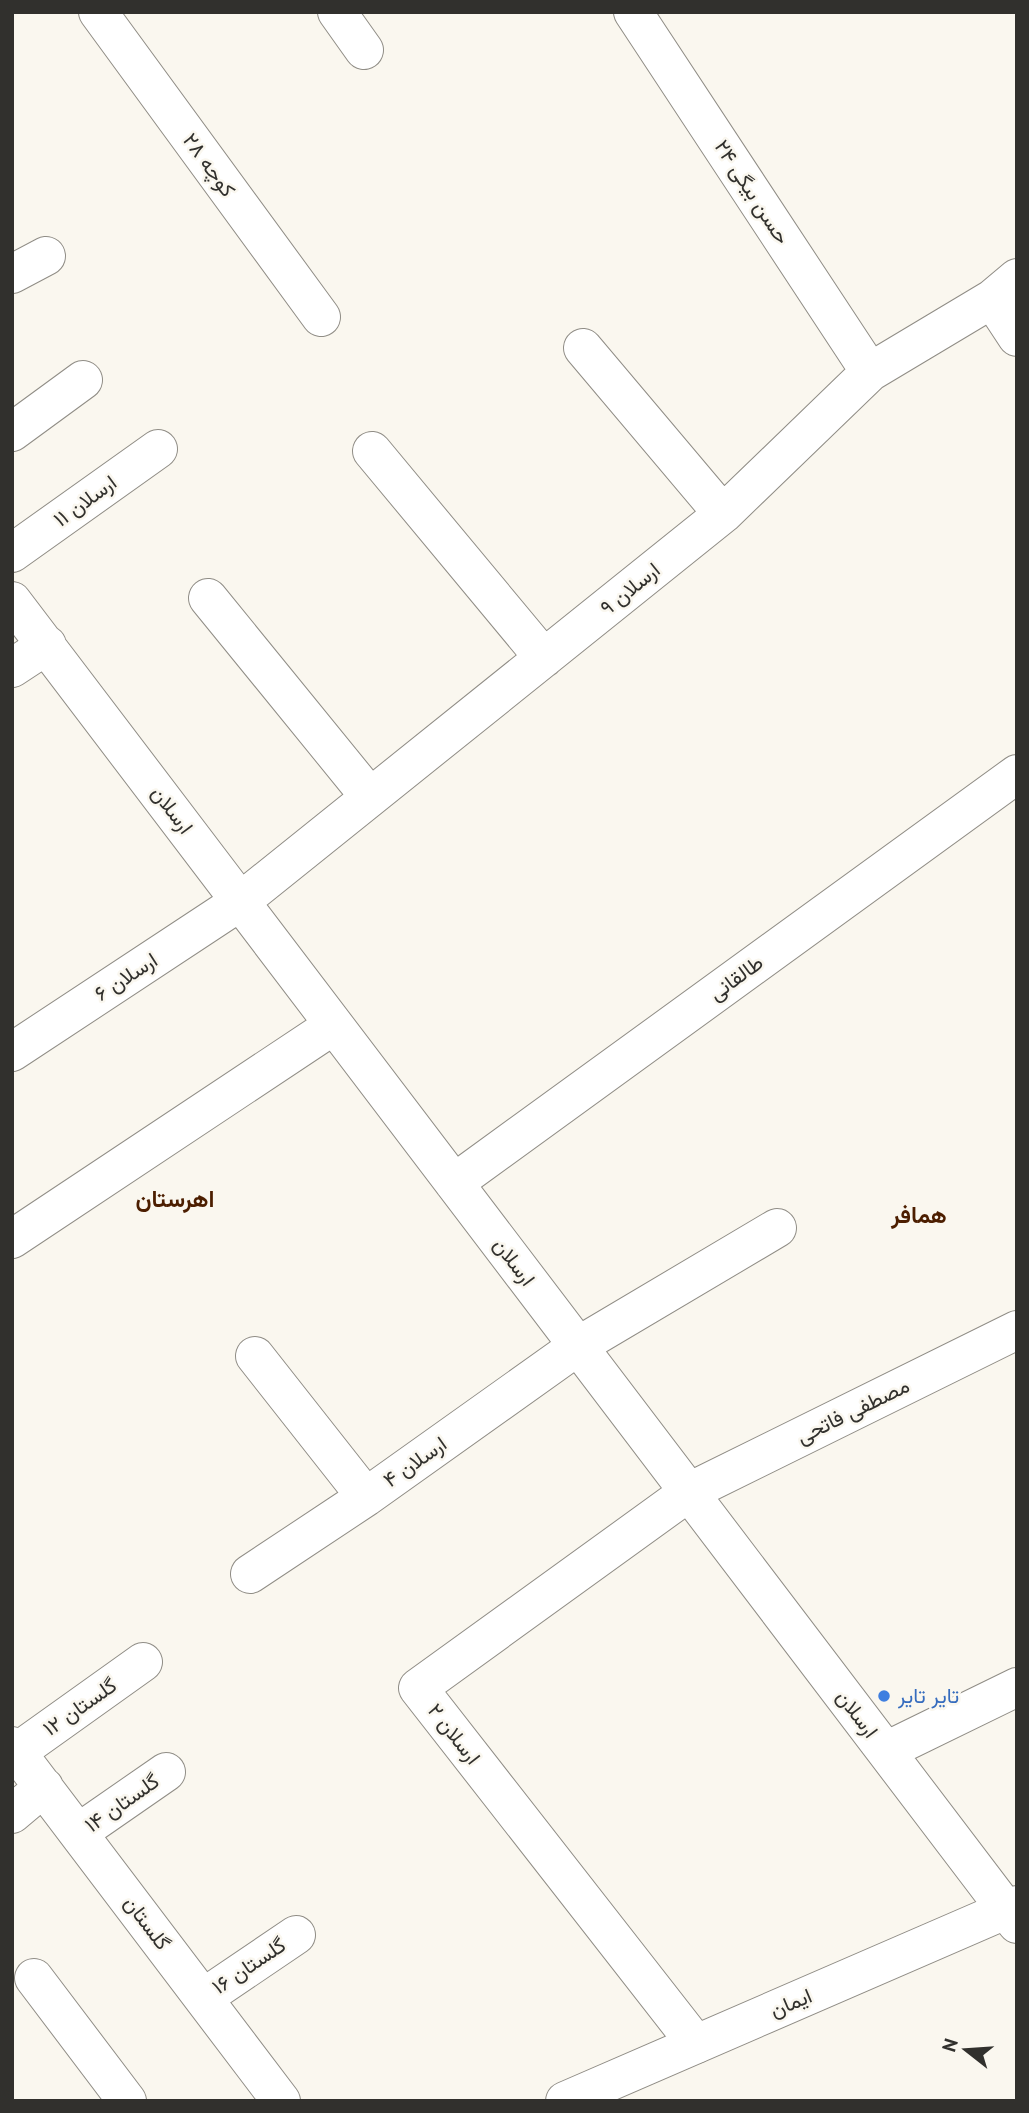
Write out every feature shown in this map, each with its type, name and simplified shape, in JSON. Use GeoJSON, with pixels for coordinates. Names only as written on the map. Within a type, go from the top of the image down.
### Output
{"type":"FeatureCollection","features":[{"type":"Feature","properties":{"kind":"street","name":"کوچه ۲۸"},"geometry":{"type":"LineString","coordinates":[[98,12],[321,317]]}},
{"type":"Feature","properties":{"kind":"street"},"geometry":{"type":"LineString","coordinates":[[337,12],[363,50]]}},
{"type":"Feature","properties":{"kind":"street","name":"حسن بیگی ۲۴"},"geometry":{"type":"LineString","coordinates":[[633,12],[870,372]]}},
{"type":"Feature","properties":{"kind":"street"},"geometry":{"type":"LineString","coordinates":[[12,274],[47,256]]}},
{"type":"Feature","properties":{"kind":"street"},"geometry":{"type":"LineString","coordinates":[[1004,288],[1017,337]]}},
{"type":"Feature","properties":{"kind":"street","name":"ارسلان ۹"},"geometry":{"type":"LineString","coordinates":[[241,901],[723,514],[870,372],[1004,288]]}},
{"type":"Feature","properties":{"kind":"street"},"geometry":{"type":"LineString","coordinates":[[583,348],[723,514]]}},
{"type":"Feature","properties":{"kind":"street"},"geometry":{"type":"LineString","coordinates":[[12,432],[83,380]]}},
{"type":"Feature","properties":{"kind":"street","name":"ارسلان ۱۱"},"geometry":{"type":"LineString","coordinates":[[12,553],[158,449]]}},
{"type":"Feature","properties":{"kind":"street"},"geometry":{"type":"LineString","coordinates":[[372,451],[544,658]]}},
{"type":"Feature","properties":{"kind":"street"},"geometry":{"type":"LineString","coordinates":[[208,598],[370,797]]}},
{"type":"Feature","properties":{"kind":"street","name":"ارسلان"},"geometry":{"type":"LineString","coordinates":[[12,601],[886,1751],[1013,1913]]}},
{"type":"Feature","properties":{"kind":"street"},"geometry":{"type":"LineString","coordinates":[[12,668],[47,646]]}},
{"type":"Feature","properties":{"kind":"street","name":"طالقانی"},"geometry":{"type":"LineString","coordinates":[[454,1183],[1017,774]]}},
{"type":"Feature","properties":{"kind":"street","name":"ارسلان ۶"},"geometry":{"type":"LineString","coordinates":[[12,1052],[241,901]]}},
{"type":"Feature","properties":{"kind":"street"},"geometry":{"type":"LineString","coordinates":[[12,1239],[334,1025]]}},
{"type":"Feature","properties":{"kind":"street","name":"ارسلان ۴"},"geometry":{"type":"LineString","coordinates":[[250,1574],[366,1497],[578,1346],[777,1228]]}},
{"type":"Feature","properties":{"kind":"street","name":"مصطفی فاتحی"},"geometry":{"type":"LineString","coordinates":[[690,1492],[1017,1329]]}},
{"type":"Feature","properties":{"kind":"street"},"geometry":{"type":"LineString","coordinates":[[255,1356],[366,1497]]}},
{"type":"Feature","properties":{"kind":"street","name":"ارسلان ۲"},"geometry":{"type":"LineString","coordinates":[[690,1492],[418,1688],[696,2044]]}},
{"type":"Feature","properties":{"kind":"street","name":"گلستان ۱۲"},"geometry":{"type":"LineString","coordinates":[[15,1749],[143,1662]]}},
{"type":"Feature","properties":{"kind":"street"},"geometry":{"type":"LineString","coordinates":[[886,1751],[1017,1687]]}},
{"type":"Feature","properties":{"kind":"street","name":"گلستان"},"geometry":{"type":"LineString","coordinates":[[15,1749],[281,2101]]}},
{"type":"Feature","properties":{"kind":"street","name":"گلستان ۱۴"},"geometry":{"type":"LineString","coordinates":[[78,1833],[166,1772]]}},
{"type":"Feature","properties":{"kind":"street"},"geometry":{"type":"LineString","coordinates":[[12,1814],[44,1787]]}},
{"type":"Feature","properties":{"kind":"street","name":"ایمان"},"geometry":{"type":"LineString","coordinates":[[565,2101],[1013,1913]]}},
{"type":"Feature","properties":{"kind":"street","name":"گلستان ۱۶"},"geometry":{"type":"LineString","coordinates":[[203,1998],[296,1935]]}},
{"type":"Feature","properties":{"kind":"street"},"geometry":{"type":"LineString","coordinates":[[34,1978],[127,2101]]}},
{"type":"Feature","properties":{"kind":"place","name":"تایر تایر"},"geometry":{"type":"Point","coordinates":[884,1696]}},
{"type":"Feature","properties":{"kind":"district","name":"اهرستان"},"geometry":{"type":"Point","coordinates":[175,1199]}},
{"type":"Feature","properties":{"kind":"district","name":"همافر"},"geometry":{"type":"Point","coordinates":[919,1215]}}]}
